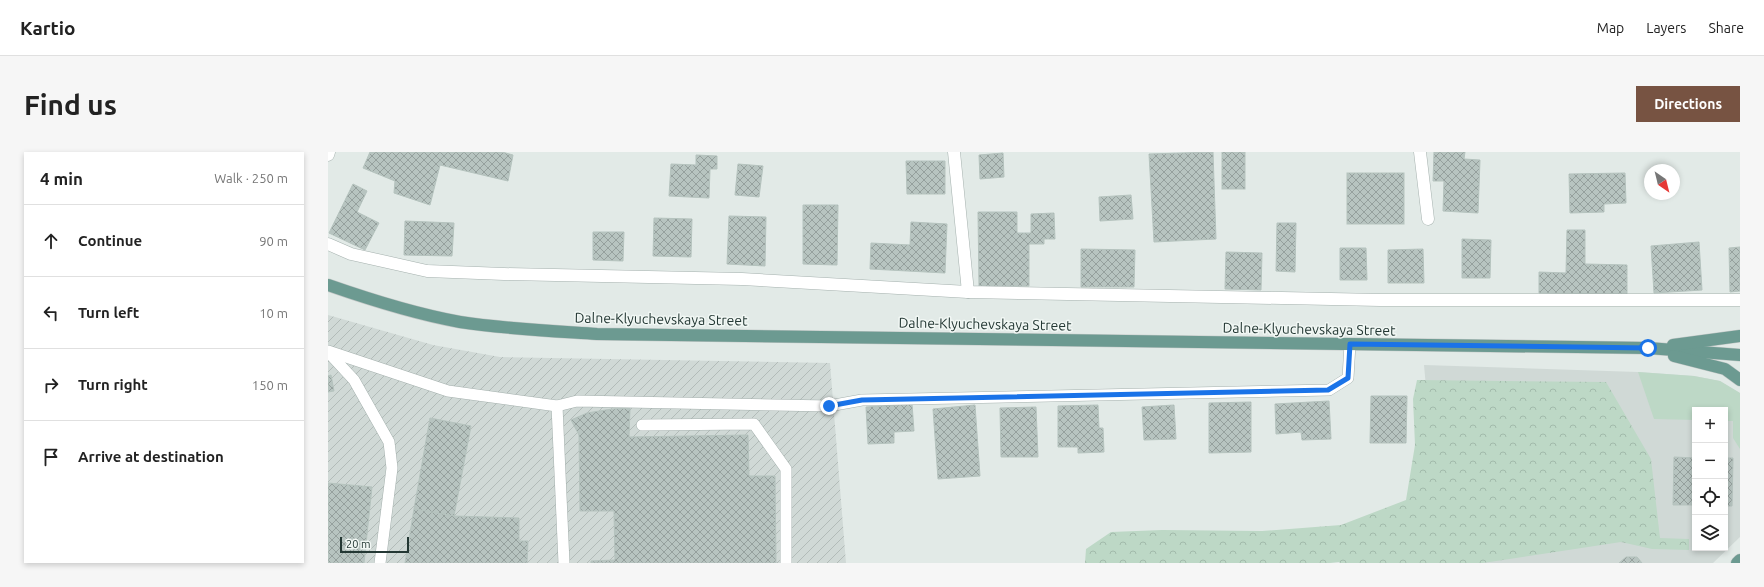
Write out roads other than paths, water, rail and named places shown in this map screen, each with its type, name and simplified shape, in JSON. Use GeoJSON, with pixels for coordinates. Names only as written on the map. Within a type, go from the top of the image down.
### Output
{"type":"FeatureCollection","features":[{"type":"Feature","properties":{"kind":"main road","name":"Dalne-Klyuchevskaya Street"},"geometry":{"type":"LineString","coordinates":[[328,284],[395,307],[459,322],[525,330],[605,334],[1648,348],[1740,355]]}},
{"type":"Feature","properties":{"kind":"main road","name":"Dalne-Klyuchevskaya Street"},"geometry":{"type":"LineString","coordinates":[[1648,348],[1740,336]]}},
{"type":"Feature","properties":{"kind":"main road"},"geometry":{"type":"LineString","coordinates":[[1648,348],[1725,369],[1740,380]]}},
{"type":"Feature","properties":{"kind":"main road"},"geometry":{"type":"LineString","coordinates":[[1737,563],[1740,560]]}},
{"type":"Feature","properties":{"kind":"street"},"geometry":{"type":"LineString","coordinates":[[954,152],[968,292]]}},
{"type":"Feature","properties":{"kind":"street"},"geometry":{"type":"LineString","coordinates":[[1420,152],[1428,219]]}},
{"type":"Feature","properties":{"kind":"street"},"geometry":{"type":"LineString","coordinates":[[328,244],[351,254],[427,271],[742,279],[968,292],[1380,300],[1740,300]]}},
{"type":"Feature","properties":{"kind":"lane"},"geometry":{"type":"LineString","coordinates":[[328,352],[448,391],[557,406],[577,401],[829,406],[862,400],[1328,390],[1348,378],[1350,344]]}},
{"type":"Feature","properties":{"kind":"lane"},"geometry":{"type":"LineString","coordinates":[[328,352],[354,380],[389,442],[392,468],[380,563]]}},
{"type":"Feature","properties":{"kind":"lane"},"geometry":{"type":"LineString","coordinates":[[557,406],[564,563]]}},
{"type":"Feature","properties":{"kind":"lane"},"geometry":{"type":"LineString","coordinates":[[642,425],[754,424],[786,469],[786,563]]}}]}
